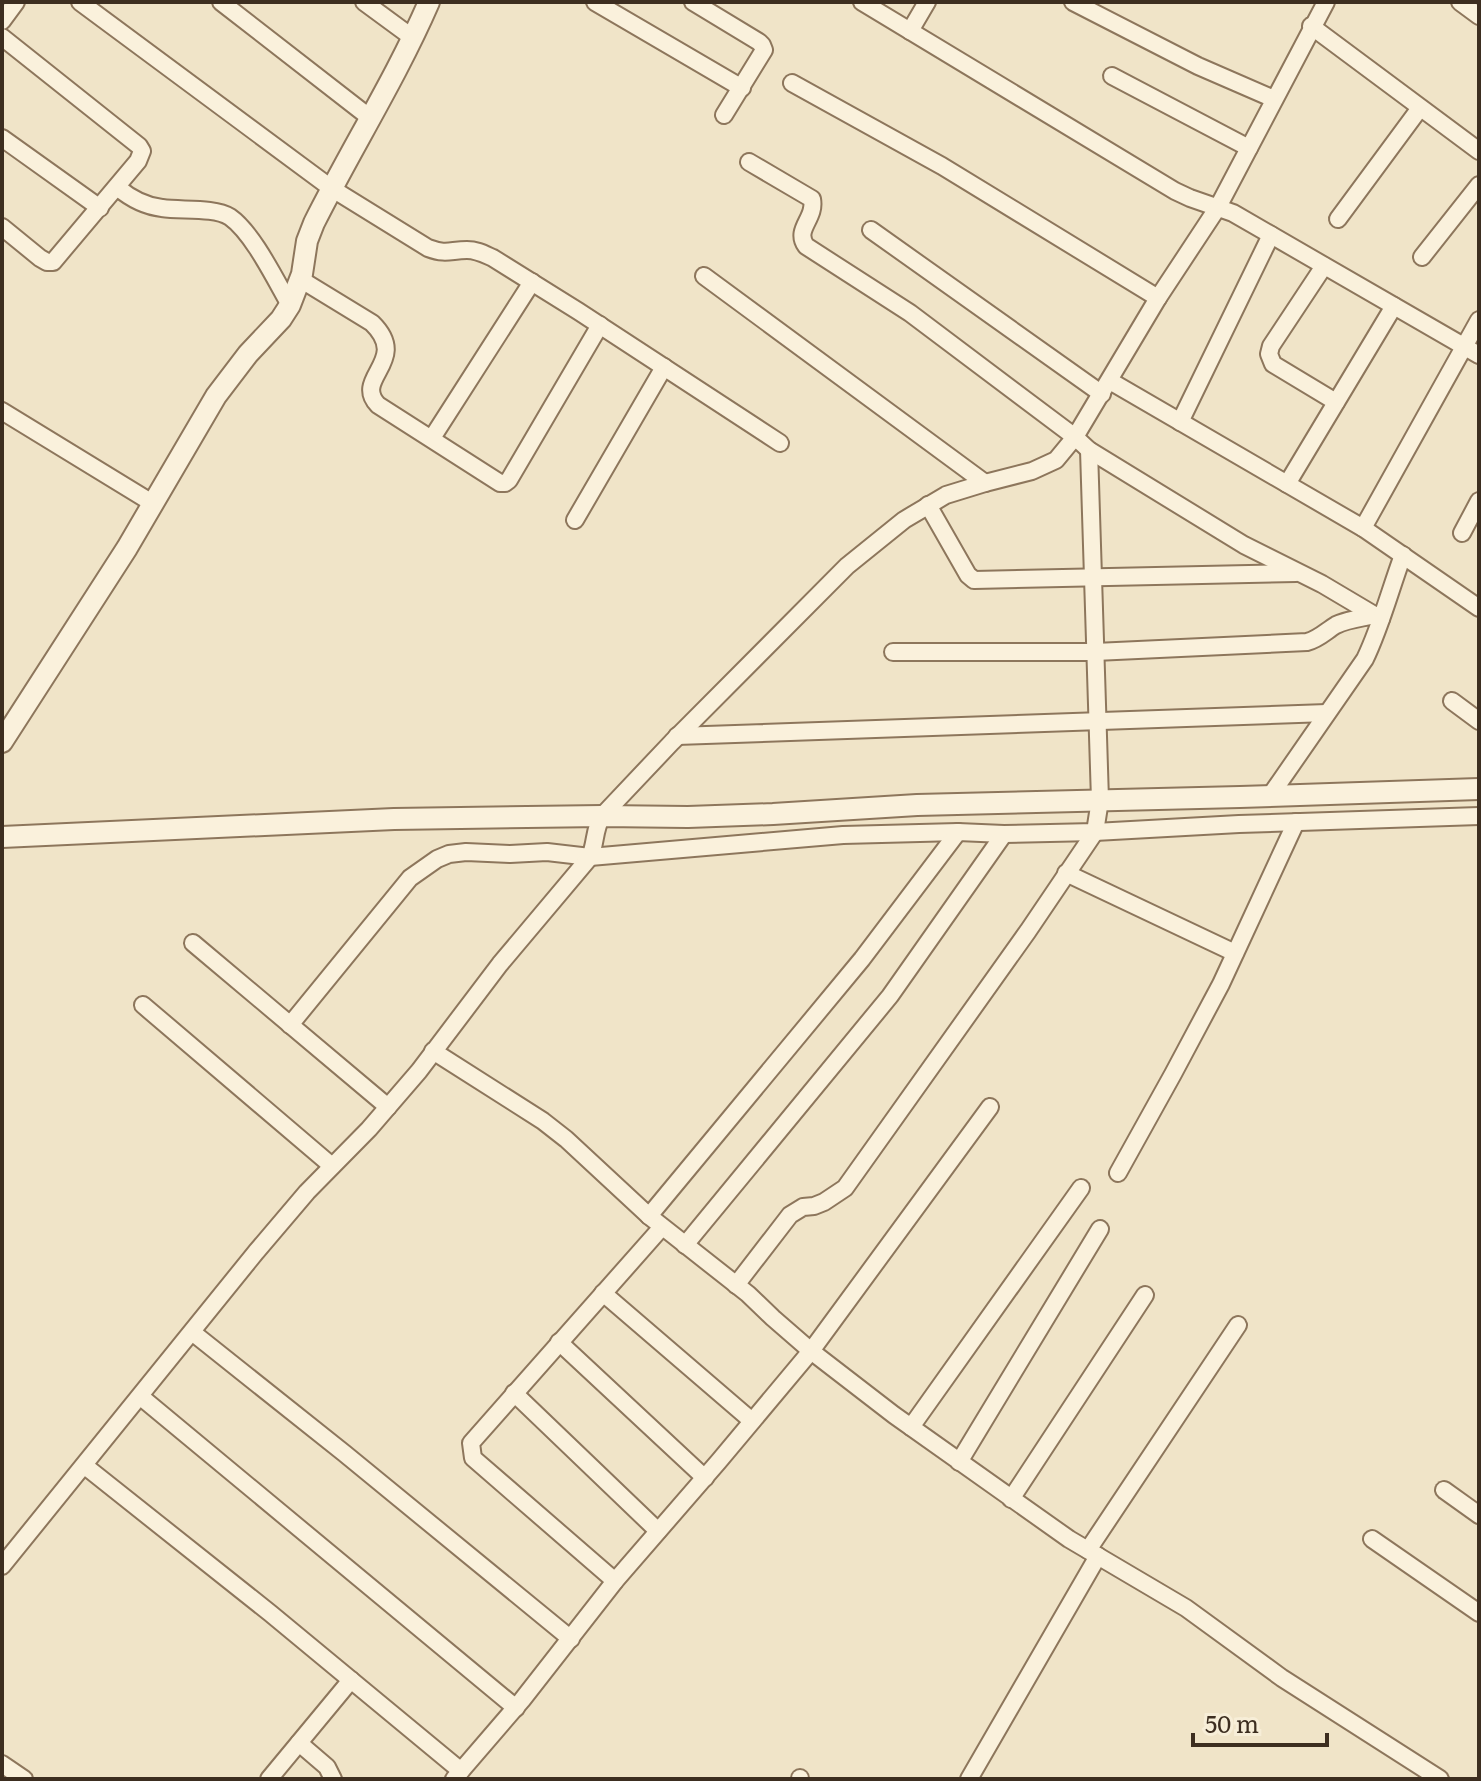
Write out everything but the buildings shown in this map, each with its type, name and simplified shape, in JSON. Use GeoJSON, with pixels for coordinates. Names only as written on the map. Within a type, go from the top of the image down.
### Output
{"type":"FeatureCollection","features":[{"type":"Feature","properties":{"kind":"street"},"geometry":{"type":"LineString","coordinates":[[2,21],[16,2]]}},
{"type":"Feature","properties":{"kind":"street"},"geometry":{"type":"LineString","coordinates":[[80,2],[331,188],[428,248],[440,253],[478,251],[600,325],[780,443]]}},
{"type":"Feature","properties":{"kind":"street"},"geometry":{"type":"LineString","coordinates":[[221,2],[369,117]]}},
{"type":"Feature","properties":{"kind":"street"},"geometry":{"type":"LineString","coordinates":[[364,2],[413,38]]}},
{"type":"Feature","properties":{"kind":"street"},"geometry":{"type":"LineString","coordinates":[[2,742],[154,504],[216,396],[290,305],[314,223],[413,38],[429,2]]}},
{"type":"Feature","properties":{"kind":"street"},"geometry":{"type":"LineString","coordinates":[[595,2],[742,88]]}},
{"type":"Feature","properties":{"kind":"street"},"geometry":{"type":"LineString","coordinates":[[693,2],[762,45],[764,50],[724,115]]}},
{"type":"Feature","properties":{"kind":"street"},"geometry":{"type":"LineString","coordinates":[[862,2],[1175,191],[1218,207],[1271,235],[1479,355]]}},
{"type":"Feature","properties":{"kind":"street"},"geometry":{"type":"LineString","coordinates":[[910,31],[927,2]]}},
{"type":"Feature","properties":{"kind":"street"},"geometry":{"type":"LineString","coordinates":[[1073,2],[1198,66],[1274,99]]}},
{"type":"Feature","properties":{"kind":"street"},"geometry":{"type":"LineString","coordinates":[[2,1566],[266,1240],[388,1107],[596,836],[677,736],[847,566],[904,520],[946,495],[1032,471],[1056,460],[1075,437],[1158,298],[1218,207],[1326,2]]}},
{"type":"Feature","properties":{"kind":"street"},"geometry":{"type":"LineString","coordinates":[[1460,2],[1479,16]]}},
{"type":"Feature","properties":{"kind":"street"},"geometry":{"type":"LineString","coordinates":[[1311,26],[1479,151]]}},
{"type":"Feature","properties":{"kind":"street"},"geometry":{"type":"LineString","coordinates":[[2,37],[142,151],[142,156],[53,262],[40,258],[2,227]]}},
{"type":"Feature","properties":{"kind":"street"},"geometry":{"type":"LineString","coordinates":[[1112,76],[1249,148]]}},
{"type":"Feature","properties":{"kind":"street"},"geometry":{"type":"LineString","coordinates":[[792,83],[942,166],[1158,298]]}},
{"type":"Feature","properties":{"kind":"street"},"geometry":{"type":"LineString","coordinates":[[1338,219],[1420,108]]}},
{"type":"Feature","properties":{"kind":"street"},"geometry":{"type":"LineString","coordinates":[[2,138],[100,208]]}},
{"type":"Feature","properties":{"kind":"street"},"geometry":{"type":"LineString","coordinates":[[749,162],[812,199],[813,212],[801,234],[806,246],[910,313],[1089,450],[1244,545],[1378,617]]}},
{"type":"Feature","properties":{"kind":"street"},"geometry":{"type":"LineString","coordinates":[[1422,257],[1479,185]]}},
{"type":"Feature","properties":{"kind":"street"},"geometry":{"type":"LineString","coordinates":[[117,187],[139,202],[158,208],[222,213],[231,218],[257,250],[290,305]]}},
{"type":"Feature","properties":{"kind":"street"},"geometry":{"type":"LineString","coordinates":[[871,230],[1106,387],[1180,422],[1363,528],[1479,608]]}},
{"type":"Feature","properties":{"kind":"street"},"geometry":{"type":"LineString","coordinates":[[1180,422],[1271,235]]}},
{"type":"Feature","properties":{"kind":"street"},"geometry":{"type":"LineString","coordinates":[[1324,266],[1271,346],[1269,354],[1273,364],[1336,402]]}},
{"type":"Feature","properties":{"kind":"street"},"geometry":{"type":"LineString","coordinates":[[704,276],[985,483]]}},
{"type":"Feature","properties":{"kind":"street"},"geometry":{"type":"LineString","coordinates":[[300,279],[382,332],[387,352],[370,389],[378,405],[493,480],[505,483],[600,325]]}},
{"type":"Feature","properties":{"kind":"street"},"geometry":{"type":"LineString","coordinates":[[432,438],[532,282]]}},
{"type":"Feature","properties":{"kind":"street"},"geometry":{"type":"LineString","coordinates":[[1287,484],[1394,306]]}},
{"type":"Feature","properties":{"kind":"street"},"geometry":{"type":"LineString","coordinates":[[1363,528],[1479,320]]}},
{"type":"Feature","properties":{"kind":"street"},"geometry":{"type":"LineString","coordinates":[[575,520],[664,367]]}},
{"type":"Feature","properties":{"kind":"street"},"geometry":{"type":"LineString","coordinates":[[2,411],[154,504]]}},
{"type":"Feature","properties":{"kind":"street"},"geometry":{"type":"LineString","coordinates":[[736,1285],[790,1215],[803,1207],[824,1202],[845,1188],[1028,931],[1095,830],[1099,805],[1089,450]]}},
{"type":"Feature","properties":{"kind":"street"},"geometry":{"type":"LineString","coordinates":[[1462,533],[1479,501]]}},
{"type":"Feature","properties":{"kind":"street"},"geometry":{"type":"LineString","coordinates":[[928,505],[968,575],[974,580],[1300,573]]}},
{"type":"Feature","properties":{"kind":"street"},"geometry":{"type":"LineString","coordinates":[[1270,796],[1365,659],[1403,555]]}},
{"type":"Feature","properties":{"kind":"street"},"geometry":{"type":"LineString","coordinates":[[893,652],[1095,652],[1307,642],[1342,622],[1378,617]]}},
{"type":"Feature","properties":{"kind":"street"},"geometry":{"type":"LineString","coordinates":[[1452,701],[1479,721]]}},
{"type":"Feature","properties":{"kind":"street"},"geometry":{"type":"LineString","coordinates":[[677,736],[1327,713]]}},
{"type":"Feature","properties":{"kind":"street"},"geometry":{"type":"LineString","coordinates":[[290,1025],[410,878],[449,854],[547,852],[596,836],[702,817],[917,805],[1099,805],[1479,789]]}},
{"type":"Feature","properties":{"kind":"street"},"geometry":{"type":"LineString","coordinates":[[2,837],[394,819],[596,836],[1004,834],[1479,816]]}},
{"type":"Feature","properties":{"kind":"street"},"geometry":{"type":"LineString","coordinates":[[1118,1173],[1235,953],[1296,822]]}},
{"type":"Feature","properties":{"kind":"street"},"geometry":{"type":"LineString","coordinates":[[615,1581],[473,1458],[471,1443],[603,1293],[655,1221],[958,832]]}},
{"type":"Feature","properties":{"kind":"street"},"geometry":{"type":"LineString","coordinates":[[685,1245],[890,996],[1004,834]]}},
{"type":"Feature","properties":{"kind":"street"},"geometry":{"type":"LineString","coordinates":[[1066,873],[1235,953]]}},
{"type":"Feature","properties":{"kind":"street"},"geometry":{"type":"LineString","coordinates":[[193,943],[388,1107]]}},
{"type":"Feature","properties":{"kind":"street"},"geometry":{"type":"LineString","coordinates":[[143,1005],[332,1166]]}},
{"type":"Feature","properties":{"kind":"street"},"geometry":{"type":"LineString","coordinates":[[433,1051],[543,1121],[655,1221],[736,1285],[811,1351],[959,1462],[1093,1553],[1186,1608],[1282,1678],[1440,1779]]}},
{"type":"Feature","properties":{"kind":"street"},"geometry":{"type":"LineString","coordinates":[[85,1466],[351,1680],[457,1775],[516,1708],[615,1581],[811,1351],[990,1107]]}},
{"type":"Feature","properties":{"kind":"street"},"geometry":{"type":"LineString","coordinates":[[911,1427],[1081,1188]]}},
{"type":"Feature","properties":{"kind":"street"},"geometry":{"type":"LineString","coordinates":[[959,1462],[1100,1229]]}},
{"type":"Feature","properties":{"kind":"street"},"geometry":{"type":"LineString","coordinates":[[603,1293],[752,1421]]}},
{"type":"Feature","properties":{"kind":"street"},"geometry":{"type":"LineString","coordinates":[[1011,1499],[1145,1295]]}},
{"type":"Feature","properties":{"kind":"street"},"geometry":{"type":"LineString","coordinates":[[969,1779],[1093,1553],[1238,1325]]}},
{"type":"Feature","properties":{"kind":"street"},"geometry":{"type":"LineString","coordinates":[[192,1332],[571,1639]]}},
{"type":"Feature","properties":{"kind":"street"},"geometry":{"type":"LineString","coordinates":[[559,1342],[705,1478]]}},
{"type":"Feature","properties":{"kind":"street"},"geometry":{"type":"LineString","coordinates":[[514,1393],[658,1531]]}},
{"type":"Feature","properties":{"kind":"street"},"geometry":{"type":"LineString","coordinates":[[141,1397],[516,1708]]}},
{"type":"Feature","properties":{"kind":"street"},"geometry":{"type":"LineString","coordinates":[[1444,1490],[1479,1515]]}},
{"type":"Feature","properties":{"kind":"street"},"geometry":{"type":"LineString","coordinates":[[1372,1539],[1479,1613]]}},
{"type":"Feature","properties":{"kind":"street"},"geometry":{"type":"LineString","coordinates":[[269,1779],[351,1680]]}},
{"type":"Feature","properties":{"kind":"street"},"geometry":{"type":"LineString","coordinates":[[299,1743],[327,1767],[333,1779]]}},
{"type":"Feature","properties":{"kind":"street"},"geometry":{"type":"LineString","coordinates":[[2,1764],[24,1779]]}}]}
